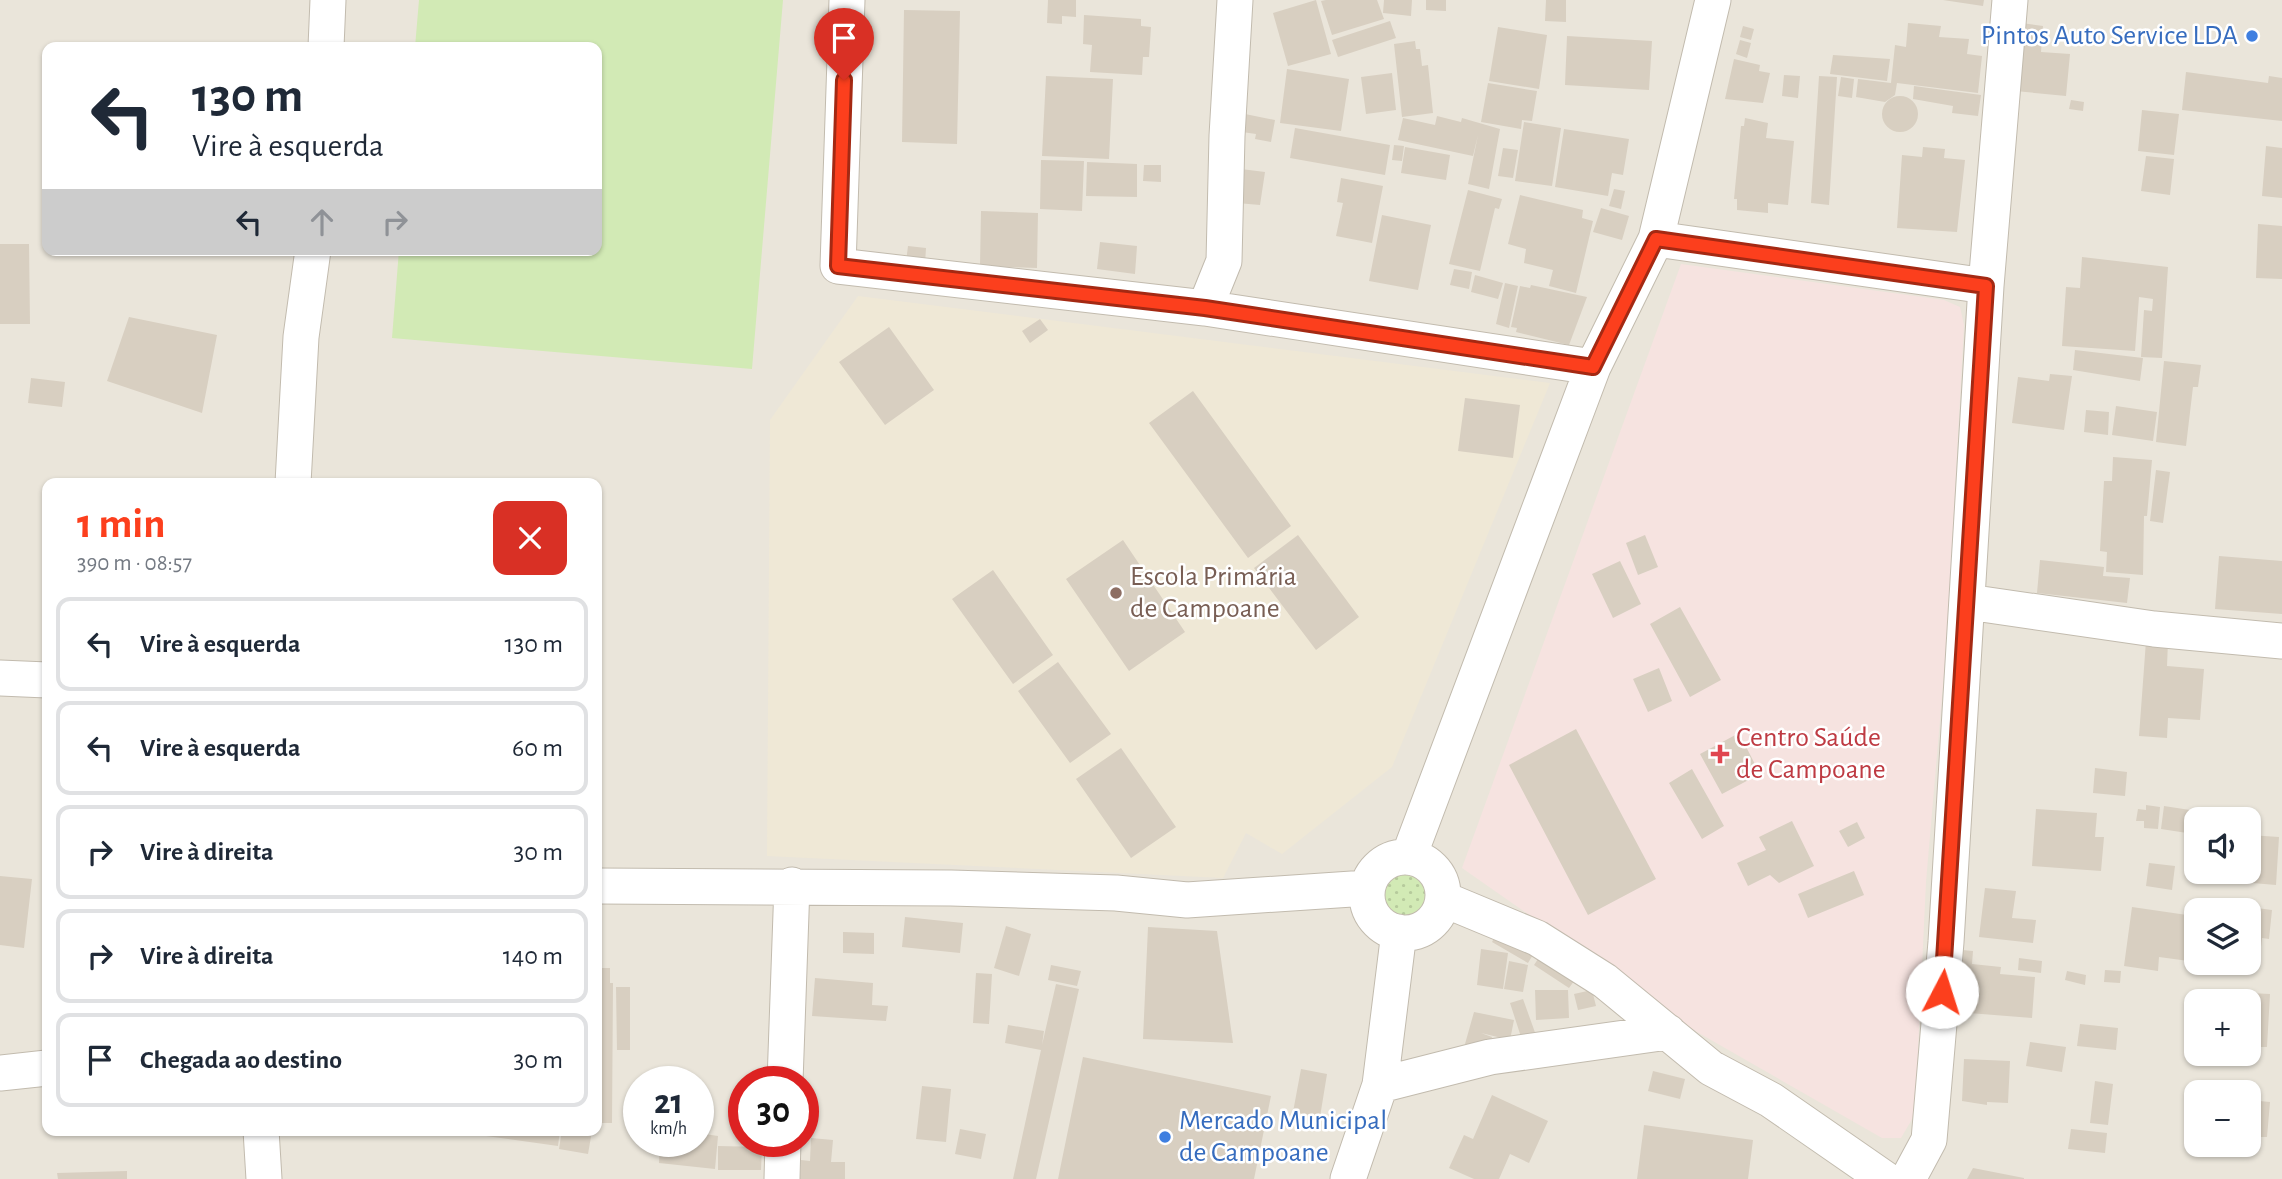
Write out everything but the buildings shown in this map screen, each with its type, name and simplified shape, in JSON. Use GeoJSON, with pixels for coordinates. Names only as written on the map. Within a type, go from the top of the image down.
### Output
{"type":"FeatureCollection","features":[{"type":"Feature","properties":{"kind":"street"},"geometry":{"type":"LineString","coordinates":[[326,42],[328,0]]}},
{"type":"Feature","properties":{"kind":"street"},"geometry":{"type":"LineString","coordinates":[[847,0],[838,266],[1205,308],[1593,367]]}},
{"type":"Feature","properties":{"kind":"street"},"geometry":{"type":"LineString","coordinates":[[1205,308],[1224,261],[1227,136],[1235,0]]}},
{"type":"Feature","properties":{"kind":"street"},"geometry":{"type":"LineString","coordinates":[[1409,856],[1593,367],[1656,239],[1713,0]]}},
{"type":"Feature","properties":{"kind":"street"},"geometry":{"type":"LineString","coordinates":[[1908,1179],[1929,1140],[1946,942],[1986,286],[2010,0]]}},
{"type":"Feature","properties":{"kind":"street"},"geometry":{"type":"LineString","coordinates":[[1656,239],[1986,286]]}},
{"type":"Feature","properties":{"kind":"street"},"geometry":{"type":"LineString","coordinates":[[293,478],[301,337],[312,256]]}},
{"type":"Feature","properties":{"kind":"street"},"geometry":{"type":"LineString","coordinates":[[1968,602],[2154,629],[2282,642]]}},
{"type":"Feature","properties":{"kind":"street"},"geometry":{"type":"LineString","coordinates":[[0,678],[42,680]]}},
{"type":"Feature","properties":{"kind":"street"},"geometry":{"type":"LineString","coordinates":[[1409,856],[1423,861],[1434,871],[1442,884],[1443,899],[1439,914],[1428,925],[1415,932],[1399,932],[1385,927],[1374,917],[1367,903],[1367,888],[1372,874],[1382,864],[1409,856]]}},
{"type":"Feature","properties":{"kind":"street"},"geometry":{"type":"LineString","coordinates":[[602,886],[792,885],[1116,893],[1187,900],[1367,888]]}},
{"type":"Feature","properties":{"kind":"street"},"geometry":{"type":"LineString","coordinates":[[786,1066],[792,885]]}},
{"type":"Feature","properties":{"kind":"street"},"geometry":{"type":"LineString","coordinates":[[1443,899],[1537,938],[1605,981],[1711,1068],[1771,1101],[1885,1179]]}},
{"type":"Feature","properties":{"kind":"street"},"geometry":{"type":"LineString","coordinates":[[1348,1179],[1380,1085],[1399,932]]}},
{"type":"Feature","properties":{"kind":"street"},"geometry":{"type":"LineString","coordinates":[[1380,1085],[1490,1057],[1668,1032]]}},
{"type":"Feature","properties":{"kind":"street"},"geometry":{"type":"LineString","coordinates":[[0,1073],[42,1069]]}},
{"type":"Feature","properties":{"kind":"street"},"geometry":{"type":"LineString","coordinates":[[261,1136],[264,1179]]}},
{"type":"Feature","properties":{"kind":"street"},"geometry":{"type":"LineString","coordinates":[[782,1179],[783,1157]]}},
{"type":"Feature","properties":{"kind":"shaded area"},"geometry":{"type":"Polygon","coordinates":[[[0,0],[2282,0],[2282,1179],[0,1179],[0,0]]]}},
{"type":"Feature","properties":{"kind":"shaded area","name":"Centro Saúde de Campoane"},"geometry":{"type":"Polygon","coordinates":[[[1681,264],[1944,300],[1960,307],[1964,325],[1947,639],[1926,882],[1915,1114],[1901,1138],[1882,1138],[1697,1032],[1462,868],[1681,264]]]}},
{"type":"Feature","properties":{"kind":"shaded area","name":"Escola Primária de Campoane"},"geometry":{"type":"Polygon","coordinates":[[[858,296],[1550,383],[1392,767],[1282,854],[1246,833],[1223,878],[767,856],[770,420],[858,296]]]}},
{"type":"Feature","properties":{"kind":"green space"},"geometry":{"type":"Polygon","coordinates":[[[419,0],[783,0],[752,369],[392,338],[399,256],[602,256],[602,42],[415,42],[419,0]]]}},
{"type":"Feature","properties":{"kind":"green space"},"geometry":{"type":"Polygon","coordinates":[[[1403,871],[1420,879],[1428,896],[1420,913],[1403,921],[1386,913],[1378,896],[1386,879],[1403,871]]]}},
{"type":"Feature","properties":{"kind":"place","name":"Pintos Auto Service LDA"},"geometry":{"type":"Point","coordinates":[2252,36]}},
{"type":"Feature","properties":{"kind":"place","name":"Escola Primária de Campoane"},"geometry":{"type":"Point","coordinates":[1116,593]}},
{"type":"Feature","properties":{"kind":"place","name":"Centro Saúde de Campoane"},"geometry":{"type":"Point","coordinates":[1720,754]}},
{"type":"Feature","properties":{"kind":"place","name":"Mercado Municipal de Campoane"},"geometry":{"type":"Point","coordinates":[1165,1137]}},
{"type":"Feature","properties":{"kind":"route"},"geometry":{"type":"LineString","coordinates":[[844,80],[838,266],[1205,308],[1593,367],[1656,239],[1986,286],[1942,992]]}}]}
